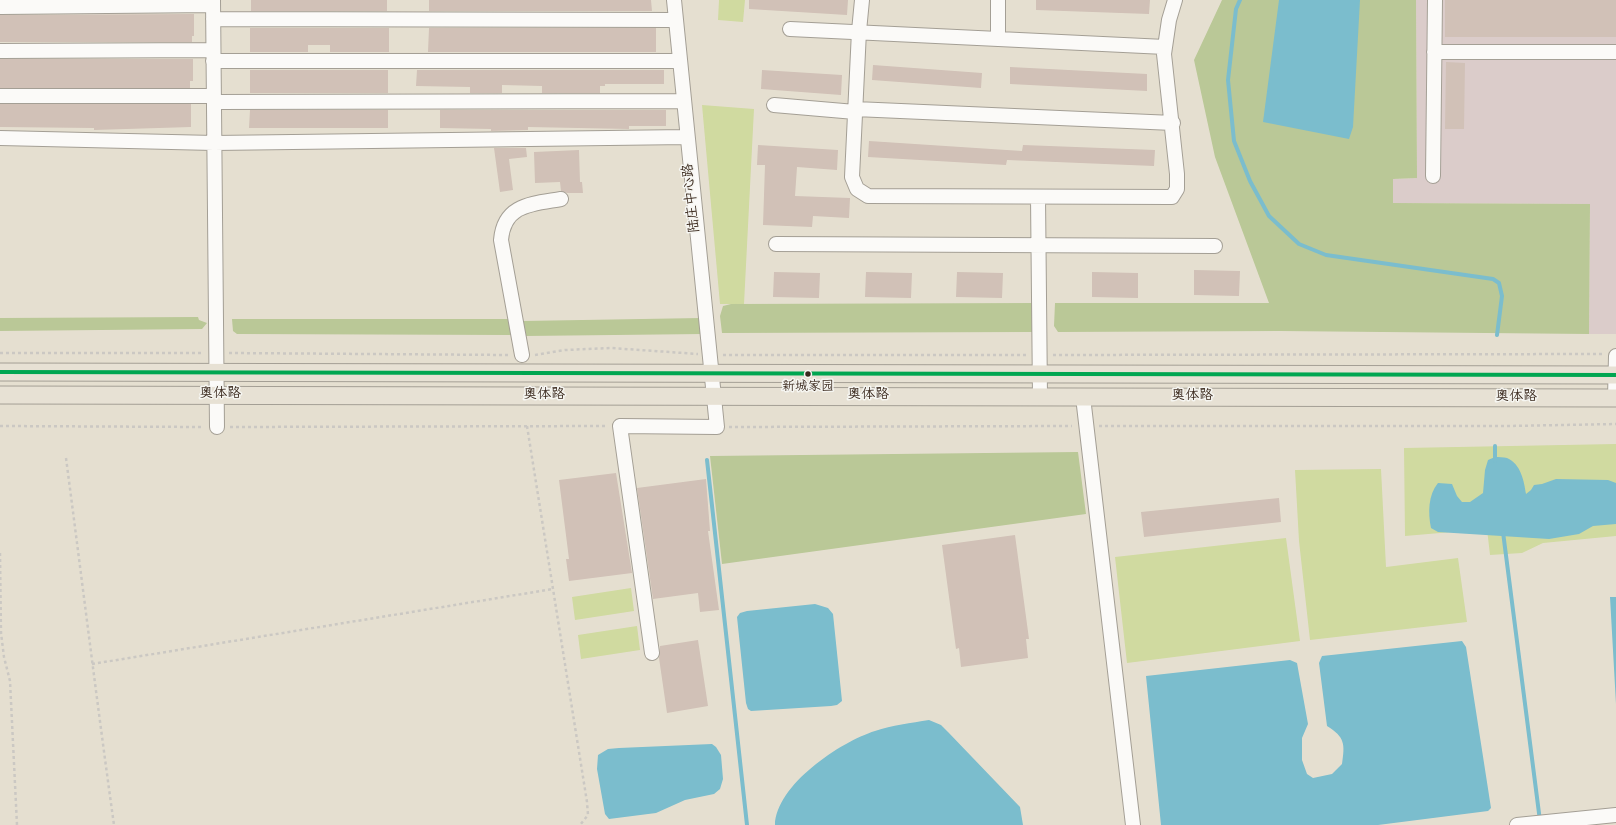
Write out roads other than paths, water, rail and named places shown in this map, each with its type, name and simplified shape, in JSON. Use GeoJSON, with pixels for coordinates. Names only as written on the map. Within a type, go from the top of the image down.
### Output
{"type":"FeatureCollection","features":[{"type":"Feature","properties":{"kind":"main road","name":"奥体路"},"geometry":{"type":"LineString","coordinates":[[0,372],[1616,374]]}},
{"type":"Feature","properties":{"kind":"main road","name":"奥体路"},"geometry":{"type":"LineString","coordinates":[[0,395],[1615,398]]}},
{"type":"Feature","properties":{"kind":"street","name":"陆庄中心路"},"geometry":{"type":"LineString","coordinates":[[652,653],[620,426],[717,427],[674,0]]}},
{"type":"Feature","properties":{"kind":"street"},"geometry":{"type":"LineString","coordinates":[[862,0],[859,31],[852,177],[857,189],[868,196],[1038,197],[1172,197],[1177,189],[1173,123],[1165,75],[1165,47],[1169,20],[1175,0]]}},
{"type":"Feature","properties":{"kind":"street"},"geometry":{"type":"LineString","coordinates":[[998,0],[998,38]]}},
{"type":"Feature","properties":{"kind":"street"},"geometry":{"type":"LineString","coordinates":[[1433,176],[1435,0]]}},
{"type":"Feature","properties":{"kind":"street"},"geometry":{"type":"LineString","coordinates":[[0,6],[213,2],[217,427]]}},
{"type":"Feature","properties":{"kind":"street"},"geometry":{"type":"LineString","coordinates":[[213,19],[676,20]]}},
{"type":"Feature","properties":{"kind":"street"},"geometry":{"type":"LineString","coordinates":[[790,29],[859,31],[1165,47]]}},
{"type":"Feature","properties":{"kind":"street"},"geometry":{"type":"LineString","coordinates":[[0,51],[680,60]]}},
{"type":"Feature","properties":{"kind":"street"},"geometry":{"type":"LineString","coordinates":[[1434,52],[1616,52]]}},
{"type":"Feature","properties":{"kind":"street"},"geometry":{"type":"LineString","coordinates":[[0,96],[214,99],[684,101]]}},
{"type":"Feature","properties":{"kind":"street"},"geometry":{"type":"LineString","coordinates":[[774,105],[855,110],[1173,123]]}},
{"type":"Feature","properties":{"kind":"street"},"geometry":{"type":"LineString","coordinates":[[0,138],[214,143],[688,137]]}},
{"type":"Feature","properties":{"kind":"street"},"geometry":{"type":"LineString","coordinates":[[1038,197],[1040,397]]}},
{"type":"Feature","properties":{"kind":"street"},"geometry":{"type":"LineString","coordinates":[[522,355],[501,240],[503,226],[505,221],[522,207],[530,204],[561,199]]}},
{"type":"Feature","properties":{"kind":"street"},"geometry":{"type":"LineString","coordinates":[[776,244],[1214,246]]}},
{"type":"Feature","properties":{"kind":"street"},"geometry":{"type":"LineString","coordinates":[[1612,355],[1616,374],[1615,398]]}},
{"type":"Feature","properties":{"kind":"street"},"geometry":{"type":"LineString","coordinates":[[1083,397],[1133,825]]}},
{"type":"Feature","properties":{"kind":"street"},"geometry":{"type":"LineString","coordinates":[[1518,825],[1616,815]]}},
{"type":"Feature","properties":{"kind":"water"},"geometry":{"type":"Polygon","coordinates":[[[1279,0],[1360,0],[1353,127],[1349,139],[1263,122],[1279,0]]]}},
{"type":"Feature","properties":{"kind":"water"},"geometry":{"type":"Polygon","coordinates":[[[1495,457],[1507,458],[1516,464],[1523,478],[1526,494],[1534,485],[1556,479],[1608,480],[1616,483],[1616,524],[1593,526],[1579,534],[1549,539],[1438,532],[1431,528],[1429,516],[1430,504],[1432,493],[1438,483],[1452,484],[1457,496],[1462,502],[1470,502],[1483,493],[1485,470],[1488,460],[1495,457]]]}},
{"type":"Feature","properties":{"kind":"water"},"geometry":{"type":"Polygon","coordinates":[[[1610,597],[1616,597],[1616,704],[1610,597]]]}},
{"type":"Feature","properties":{"kind":"water"},"geometry":{"type":"Polygon","coordinates":[[[815,604],[828,608],[833,614],[842,701],[837,705],[831,706],[751,711],[748,709],[746,703],[737,617],[740,613],[747,611],[815,604]]]}},
{"type":"Feature","properties":{"kind":"water"},"geometry":{"type":"Polygon","coordinates":[[[1462,641],[1466,647],[1491,808],[1488,811],[1378,825],[1161,825],[1146,676],[1290,660],[1297,663],[1308,724],[1302,738],[1302,760],[1307,774],[1313,778],[1332,774],[1342,764],[1343,751],[1340,738],[1327,726],[1319,663],[1322,656],[1462,641]]]}},
{"type":"Feature","properties":{"kind":"water"},"geometry":{"type":"Polygon","coordinates":[[[929,720],[941,725],[1020,807],[1023,825],[775,825],[778,810],[786,795],[812,767],[828,755],[875,731],[929,720]]]}},
{"type":"Feature","properties":{"kind":"water"},"geometry":{"type":"Polygon","coordinates":[[[712,744],[721,755],[723,779],[720,789],[714,794],[685,800],[656,813],[609,819],[605,814],[597,769],[598,755],[608,749],[712,744]]]}},
{"type":"Feature","properties":{"kind":"waterway"},"geometry":{"type":"LineString","coordinates":[[1240,0],[1236,9],[1228,80],[1234,141],[1250,181],[1269,216],[1299,244],[1326,255],[1493,279],[1499,283],[1502,296],[1497,335]]}},
{"type":"Feature","properties":{"kind":"waterway"},"geometry":{"type":"LineString","coordinates":[[1495,446],[1495,461]]}},
{"type":"Feature","properties":{"kind":"waterway"},"geometry":{"type":"LineString","coordinates":[[707,460],[747,825]]}},
{"type":"Feature","properties":{"kind":"waterway"},"geometry":{"type":"LineString","coordinates":[[1503,532],[1540,821]]}},
{"type":"Feature","properties":{"kind":"place","name":"新城家园"},"geometry":{"type":"Point","coordinates":[808,374]}}]}
